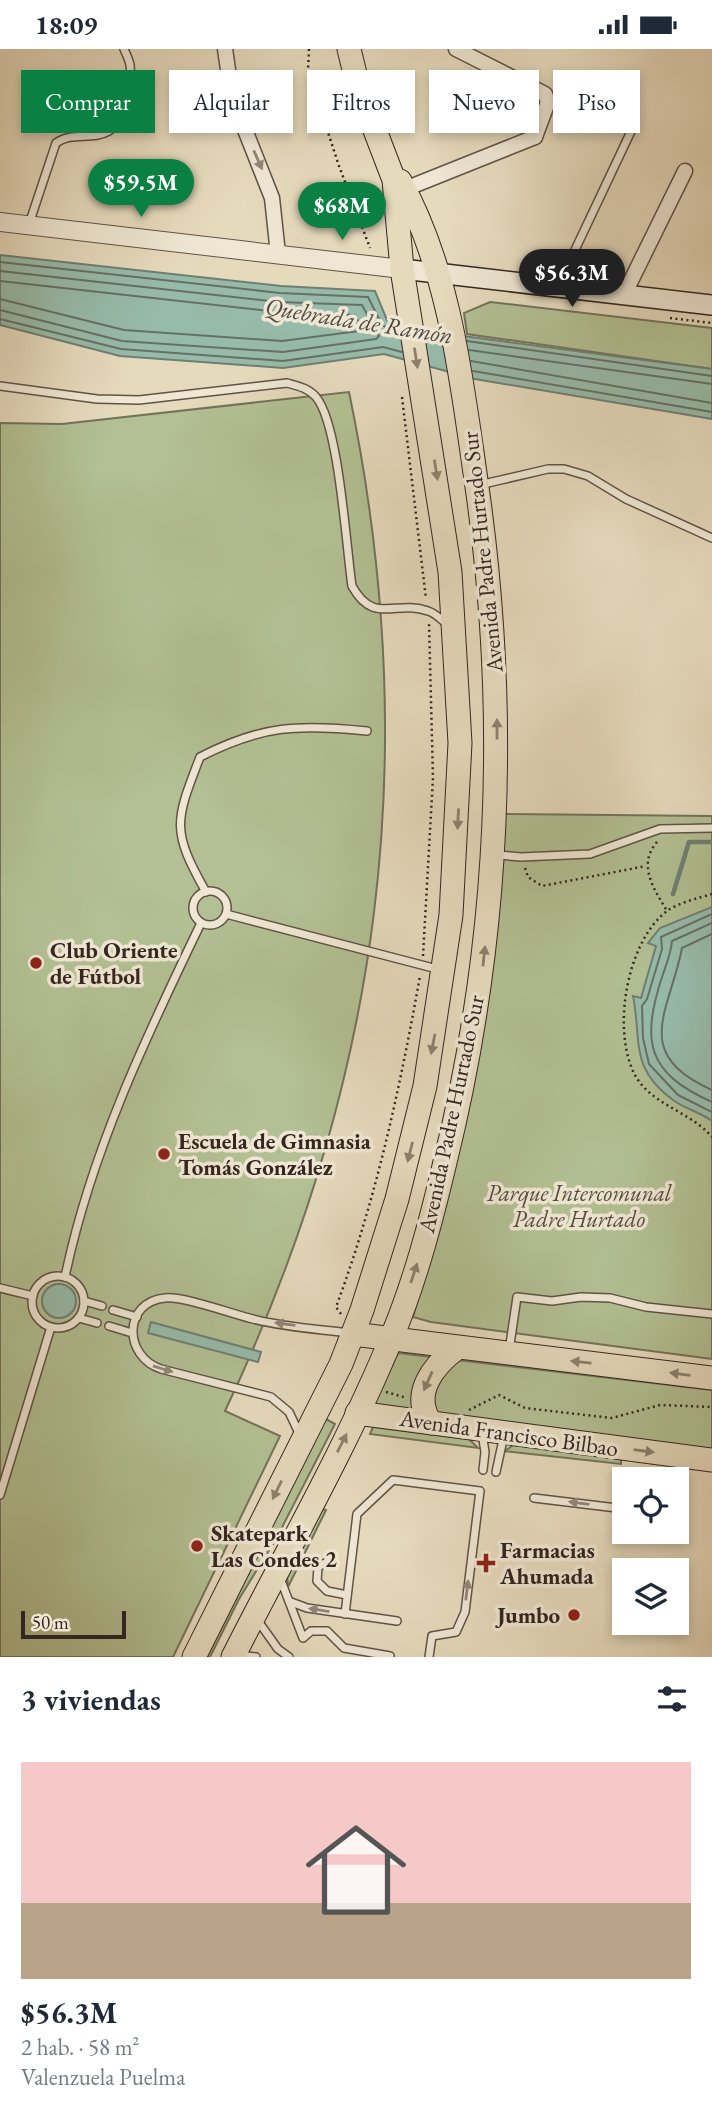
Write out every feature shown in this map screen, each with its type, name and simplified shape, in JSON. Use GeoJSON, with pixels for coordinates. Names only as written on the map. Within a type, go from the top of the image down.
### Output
{"type":"FeatureCollection","features":[{"type":"Feature","properties":{"kind":"main road","name":"Avenida Padre Hurtado Sur"},"geometry":{"type":"LineString","coordinates":[[241,1656],[254,1615],[357,1413],[392,1338],[425,1237],[463,1083],[482,970],[494,847],[495,662],[477,486],[464,395],[436,272],[405,190],[391,167],[359,86],[349,49]]}},
{"type":"Feature","properties":{"kind":"main road","name":"Avenida Padre Hurtado Sur"},"geometry":{"type":"LineString","coordinates":[[194,1657],[341,1364],[353,1334],[381,1255],[412,1143],[445,971],[459,800],[455,629],[443,515],[402,269],[391,167]]}},
{"type":"Feature","properties":{"kind":"main road"},"geometry":{"type":"LineString","coordinates":[[402,269],[712,305]]}},
{"type":"Feature","properties":{"kind":"main road"},"geometry":{"type":"LineString","coordinates":[[353,1334],[712,1378]]}},
{"type":"Feature","properties":{"kind":"main road"},"geometry":{"type":"LineString","coordinates":[[427,1415],[423,1392],[430,1374],[457,1347]]}},
{"type":"Feature","properties":{"kind":"main road"},"geometry":{"type":"LineString","coordinates":[[341,1364],[357,1413]]}},
{"type":"Feature","properties":{"kind":"main road","name":"Avenida Francisco Bilbao"},"geometry":{"type":"LineString","coordinates":[[357,1413],[427,1415],[481,1429],[712,1460]]}},
{"type":"Feature","properties":{"kind":"street"},"geometry":{"type":"LineString","coordinates":[[225,49],[232,97],[272,198],[278,254]]}},
{"type":"Feature","properties":{"kind":"street"},"geometry":{"type":"LineString","coordinates":[[456,49],[495,70]]}},
{"type":"Feature","properties":{"kind":"street"},"geometry":{"type":"LineString","coordinates":[[539,93],[548,98],[539,125]]}},
{"type":"Feature","properties":{"kind":"street"},"geometry":{"type":"LineString","coordinates":[[534,133],[535,137]]}},
{"type":"Feature","properties":{"kind":"street"},"geometry":{"type":"LineString","coordinates":[[405,190],[535,137],[536,133]]}},
{"type":"Feature","properties":{"kind":"street"},"geometry":{"type":"LineString","coordinates":[[624,295],[685,171]]}},
{"type":"Feature","properties":{"kind":"street"},"geometry":{"type":"LineString","coordinates":[[0,222],[402,269]]}},
{"type":"Feature","properties":{"kind":"lane"},"geometry":{"type":"LineString","coordinates":[[29,225],[56,143],[66,136],[97,135],[109,131],[119,121],[131,67],[124,49]]}},
{"type":"Feature","properties":{"kind":"lane"},"geometry":{"type":"LineString","coordinates":[[558,287],[630,133]]}},
{"type":"Feature","properties":{"kind":"lane"},"geometry":{"type":"LineString","coordinates":[[0,386],[97,399],[139,400],[287,383],[301,386],[317,398],[330,430],[352,586],[361,601],[378,609],[428,610],[455,629]]}},
{"type":"Feature","properties":{"kind":"lane"},"geometry":{"type":"LineString","coordinates":[[477,486],[548,469],[564,469],[588,476],[626,499],[712,538]]}},
{"type":"Feature","properties":{"kind":"lane"},"geometry":{"type":"LineString","coordinates":[[206,892],[184,850],[179,829],[187,791],[200,757],[264,730],[310,725],[367,731]]}},
{"type":"Feature","properties":{"kind":"lane"},"geometry":{"type":"LineString","coordinates":[[494,847],[498,855],[521,857],[590,853],[660,829],[712,828]]}},
{"type":"Feature","properties":{"kind":"lane"},"geometry":{"type":"LineString","coordinates":[[206,892],[221,896],[226,904],[226,914],[215,924],[201,922],[194,915],[193,905],[198,897],[206,892]]}},
{"type":"Feature","properties":{"kind":"lane"},"geometry":{"type":"LineString","coordinates":[[226,914],[445,971]]}},
{"type":"Feature","properties":{"kind":"lane"},"geometry":{"type":"LineString","coordinates":[[65,1277],[79,1221],[113,1118],[140,1050],[201,922]]}},
{"type":"Feature","properties":{"kind":"lane"},"geometry":{"type":"LineString","coordinates":[[65,1277],[79,1286],[85,1301],[79,1318],[67,1327],[51,1327],[38,1319],[33,1296],[41,1282],[49,1278],[65,1277]]}},
{"type":"Feature","properties":{"kind":"lane"},"geometry":{"type":"LineString","coordinates":[[0,1288],[33,1296]]}},
{"type":"Feature","properties":{"kind":"lane"},"geometry":{"type":"LineString","coordinates":[[508,1354],[517,1297],[552,1301],[581,1297],[610,1298],[646,1307],[712,1314]]}},
{"type":"Feature","properties":{"kind":"lane"},"geometry":{"type":"LineString","coordinates":[[300,1443],[294,1419],[278,1401],[153,1366],[136,1349],[132,1333],[136,1317],[147,1305],[169,1298],[256,1320],[353,1334]]}},
{"type":"Feature","properties":{"kind":"lane"},"geometry":{"type":"LineString","coordinates":[[85,1301],[102,1306]]}},
{"type":"Feature","properties":{"kind":"lane"},"geometry":{"type":"LineString","coordinates":[[113,1310],[136,1317]]}},
{"type":"Feature","properties":{"kind":"lane"},"geometry":{"type":"LineString","coordinates":[[79,1318],[97,1323]]}},
{"type":"Feature","properties":{"kind":"lane"},"geometry":{"type":"LineString","coordinates":[[0,1495],[51,1327]]}},
{"type":"Feature","properties":{"kind":"lane"},"geometry":{"type":"LineString","coordinates":[[109,1327],[132,1333]]}},
{"type":"Feature","properties":{"kind":"lane"},"geometry":{"type":"LineString","coordinates":[[481,1429],[485,1452],[483,1470]]}},
{"type":"Feature","properties":{"kind":"lane"},"geometry":{"type":"LineString","coordinates":[[496,1472],[505,1432]]}},
{"type":"Feature","properties":{"kind":"lane"},"geometry":{"type":"LineString","coordinates":[[345,1614],[357,1514],[393,1480],[480,1491],[465,1612],[456,1632],[432,1636],[429,1657]]}},
{"type":"Feature","properties":{"kind":"lane"},"geometry":{"type":"LineString","coordinates":[[534,1498],[612,1507]]}},
{"type":"Feature","properties":{"kind":"lane"},"geometry":{"type":"LineString","coordinates":[[332,1559],[318,1567],[317,1581],[327,1591],[347,1595]]}},
{"type":"Feature","properties":{"kind":"lane"},"geometry":{"type":"LineString","coordinates":[[277,1570],[303,1638],[316,1630],[327,1631],[344,1648],[390,1656]]}},
{"type":"Feature","properties":{"kind":"lane"},"geometry":{"type":"LineString","coordinates":[[291,1602],[307,1608],[397,1621]]}},
{"type":"Feature","properties":{"kind":"lane"},"geometry":{"type":"LineString","coordinates":[[254,1615],[278,1649],[289,1657]]}},
{"type":"Feature","properties":{"kind":"path"},"geometry":{"type":"LineString","coordinates":[[309,49],[308,71],[376,265]]}},
{"type":"Feature","properties":{"kind":"path"},"geometry":{"type":"LineString","coordinates":[[353,1334],[336,1307],[357,1250],[401,1079],[422,965],[433,778],[428,610],[402,389]]}},
{"type":"Feature","properties":{"kind":"path"},"geometry":{"type":"LineString","coordinates":[[660,839],[650,850],[646,866],[653,888],[667,911]]}},
{"type":"Feature","properties":{"kind":"path"},"geometry":{"type":"LineString","coordinates":[[521,857],[528,877],[541,886],[646,866]]}},
{"type":"Feature","properties":{"kind":"path"},"geometry":{"type":"LineString","coordinates":[[712,894],[667,911],[644,937],[628,975],[625,1020],[628,1058],[636,1076],[655,1097],[712,1137]]}},
{"type":"Feature","properties":{"kind":"path"},"geometry":{"type":"LineString","coordinates":[[386,1392],[400,1395],[427,1415]]}},
{"type":"Feature","properties":{"kind":"path"},"geometry":{"type":"LineString","coordinates":[[464,1412],[499,1395],[525,1408],[612,1418],[660,1405],[712,1407]]}},
{"type":"Feature","properties":{"kind":"green space"},"geometry":{"type":"Polygon","coordinates":[[[490,302],[712,328],[712,369],[467,334],[464,313],[490,302]]]}},
{"type":"Feature","properties":{"kind":"green space"},"geometry":{"type":"Polygon","coordinates":[[[349,392],[372,526],[383,657],[384,785],[374,912],[353,1038],[321,1163],[278,1287],[225,1411],[280,1436],[173,1657],[0,1657],[0,423],[62,424],[349,392]]]}},
{"type":"Feature","properties":{"kind":"green space","name":"Parque Intercomunal Padre Hurtado"},"geometry":{"type":"Polygon","coordinates":[[[502,814],[712,816],[712,1359],[431,1322],[413,1317],[424,1277],[502,814]]]}},
{"type":"Feature","properties":{"kind":"green space"},"geometry":{"type":"Polygon","coordinates":[[[398,1353],[712,1390],[712,1450],[374,1405],[398,1353]]]}},
{"type":"Feature","properties":{"kind":"green space"},"geometry":{"type":"Polygon","coordinates":[[[324,1418],[335,1424],[276,1539],[239,1599],[210,1657],[207,1657],[324,1418]]]}},
{"type":"Feature","properties":{"kind":"green space"},"geometry":{"type":"Polygon","coordinates":[[[373,1427],[469,1439],[478,1448],[370,1434],[373,1427]]]}},
{"type":"Feature","properties":{"kind":"green space"},"geometry":{"type":"Polygon","coordinates":[[[514,1445],[621,1458],[621,1464],[504,1451],[514,1445]]]}},
{"type":"Feature","properties":{"kind":"green space"},"geometry":{"type":"Polygon","coordinates":[[[320,1508],[326,1510],[288,1587],[287,1576],[320,1508]]]}},
{"type":"Feature","properties":{"kind":"water","name":"Quebrada de Ramón"},"geometry":{"type":"Polygon","coordinates":[[[0,255],[281,286],[375,291],[387,320],[396,327],[712,369],[712,419],[475,379],[384,354],[283,368],[120,356],[0,325],[0,255]]]}},
{"type":"Feature","properties":{"kind":"water"},"geometry":{"type":"Polygon","coordinates":[[[712,907],[712,1121],[673,1100],[649,1077],[640,1053],[633,996],[641,998],[656,946],[648,943],[660,928],[712,907]]]}},
{"type":"Feature","properties":{"kind":"water"},"geometry":{"type":"Polygon","coordinates":[[[59,1284],[71,1289],[76,1301],[71,1313],[59,1318],[47,1313],[42,1301],[47,1289],[59,1284]]]}},
{"type":"Feature","properties":{"kind":"water"},"geometry":{"type":"Polygon","coordinates":[[[151,1322],[261,1352],[258,1362],[148,1333],[151,1322]]]}},
{"type":"Feature","properties":{"kind":"waterway"},"geometry":{"type":"LineString","coordinates":[[673,894],[689,842],[712,842]]}},
{"type":"Feature","properties":{"kind":"place","name":"Club Oriente de Fútbol"},"geometry":{"type":"Point","coordinates":[36,963]}},
{"type":"Feature","properties":{"kind":"place","name":"Escuela de Gimnasia Tomás González"},"geometry":{"type":"Point","coordinates":[164,1154]}},
{"type":"Feature","properties":{"kind":"place","name":"Skatepark Las Condes 2"},"geometry":{"type":"Point","coordinates":[197,1546]}},
{"type":"Feature","properties":{"kind":"place","name":"Farmacias Ahumada"},"geometry":{"type":"Point","coordinates":[486,1563]}},
{"type":"Feature","properties":{"kind":"place","name":"Jumbo"},"geometry":{"type":"Point","coordinates":[574,1615]}}]}
